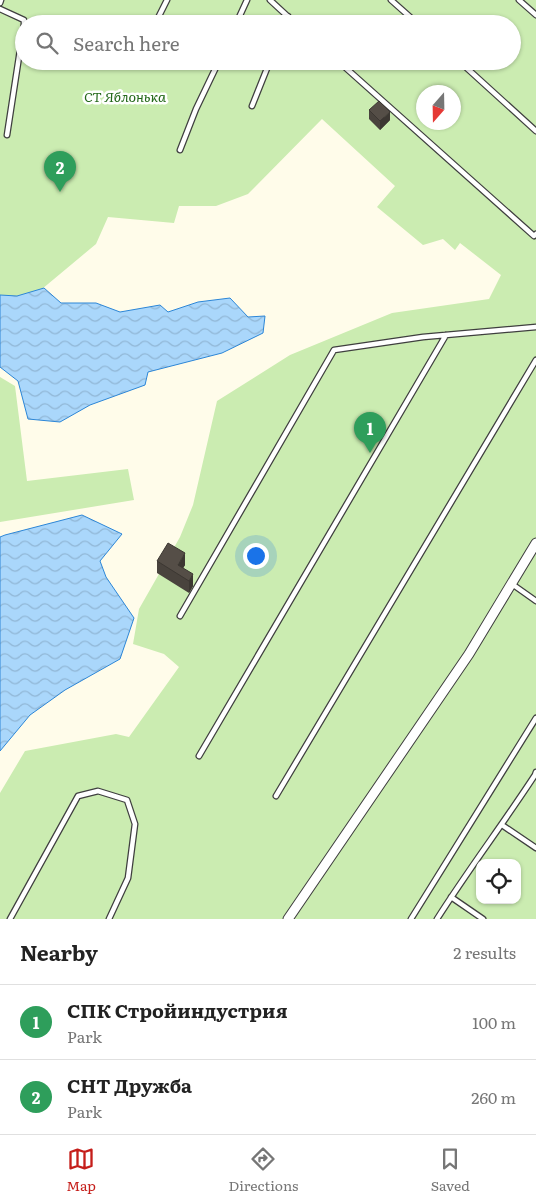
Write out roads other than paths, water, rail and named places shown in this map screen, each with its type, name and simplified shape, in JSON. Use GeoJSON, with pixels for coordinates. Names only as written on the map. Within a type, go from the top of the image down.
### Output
{"type":"FeatureCollection","features":[{"type":"Feature","properties":{"kind":"street"},"geometry":{"type":"LineString","coordinates":[[288,919],[469,654],[536,544]]}},
{"type":"Feature","properties":{"kind":"lane"},"geometry":{"type":"LineString","coordinates":[[160,15],[167,0]]}},
{"type":"Feature","properties":{"kind":"lane"},"geometry":{"type":"LineString","coordinates":[[240,15],[248,0]]}},
{"type":"Feature","properties":{"kind":"lane"},"geometry":{"type":"LineString","coordinates":[[270,0],[287,15]]}},
{"type":"Feature","properties":{"kind":"lane"},"geometry":{"type":"LineString","coordinates":[[391,0],[408,15]]}},
{"type":"Feature","properties":{"kind":"lane"},"geometry":{"type":"LineString","coordinates":[[519,0],[536,15]]}},
{"type":"Feature","properties":{"kind":"lane"},"geometry":{"type":"LineString","coordinates":[[0,9],[15,16]]}},
{"type":"Feature","properties":{"kind":"lane"},"geometry":{"type":"LineString","coordinates":[[7,135],[17,70]]}},
{"type":"Feature","properties":{"kind":"lane"},"geometry":{"type":"LineString","coordinates":[[180,150],[214,70]]}},
{"type":"Feature","properties":{"kind":"lane"},"geometry":{"type":"LineString","coordinates":[[252,106],[266,70]]}},
{"type":"Feature","properties":{"kind":"lane"},"geometry":{"type":"LineString","coordinates":[[348,70],[534,236],[536,234]]}},
{"type":"Feature","properties":{"kind":"lane"},"geometry":{"type":"LineString","coordinates":[[469,70],[536,131]]}},
{"type":"Feature","properties":{"kind":"lane"},"geometry":{"type":"LineString","coordinates":[[180,616],[334,350],[423,336],[536,328]]}},
{"type":"Feature","properties":{"kind":"lane"},"geometry":{"type":"LineString","coordinates":[[198,756],[446,335]]}},
{"type":"Feature","properties":{"kind":"lane"},"geometry":{"type":"LineString","coordinates":[[276,796],[536,360]]}},
{"type":"Feature","properties":{"kind":"lane"},"geometry":{"type":"LineString","coordinates":[[512,584],[536,601]]}},
{"type":"Feature","properties":{"kind":"lane"},"geometry":{"type":"LineString","coordinates":[[411,919],[536,718]]}},
{"type":"Feature","properties":{"kind":"lane"},"geometry":{"type":"LineString","coordinates":[[437,919],[536,774]]}},
{"type":"Feature","properties":{"kind":"lane"},"geometry":{"type":"LineString","coordinates":[[10,919],[78,796],[98,791],[126,800],[135,824],[128,878],[109,919]]}},
{"type":"Feature","properties":{"kind":"lane"},"geometry":{"type":"LineString","coordinates":[[502,825],[536,848]]}},
{"type":"Feature","properties":{"kind":"lane"},"geometry":{"type":"LineString","coordinates":[[451,897],[483,919]]}},
{"type":"Feature","properties":{"kind":"water"},"geometry":{"type":"Polygon","coordinates":[[[44,288],[61,303],[96,303],[120,312],[160,305],[168,312],[198,302],[230,298],[248,317],[265,316],[263,333],[222,353],[148,372],[145,385],[90,405],[60,422],[28,419],[18,381],[0,367],[0,295],[17,296],[44,288]]]}},
{"type":"Feature","properties":{"kind":"water"},"geometry":{"type":"Polygon","coordinates":[[[82,515],[122,534],[100,561],[106,577],[134,618],[120,659],[65,690],[30,715],[0,751],[0,537],[82,515]]]}},
{"type":"Feature","properties":{"kind":"place","name":"СНТ Дружба"},"geometry":{"type":"Point","coordinates":[60,192]}},
{"type":"Feature","properties":{"kind":"place","name":"СПК Стройиндустрия"},"geometry":{"type":"Point","coordinates":[370,453]}},
{"type":"Feature","properties":{"kind":"park label","name":"СТ Яблонька"},"geometry":{"type":"Point","coordinates":[125,96]}}]}
